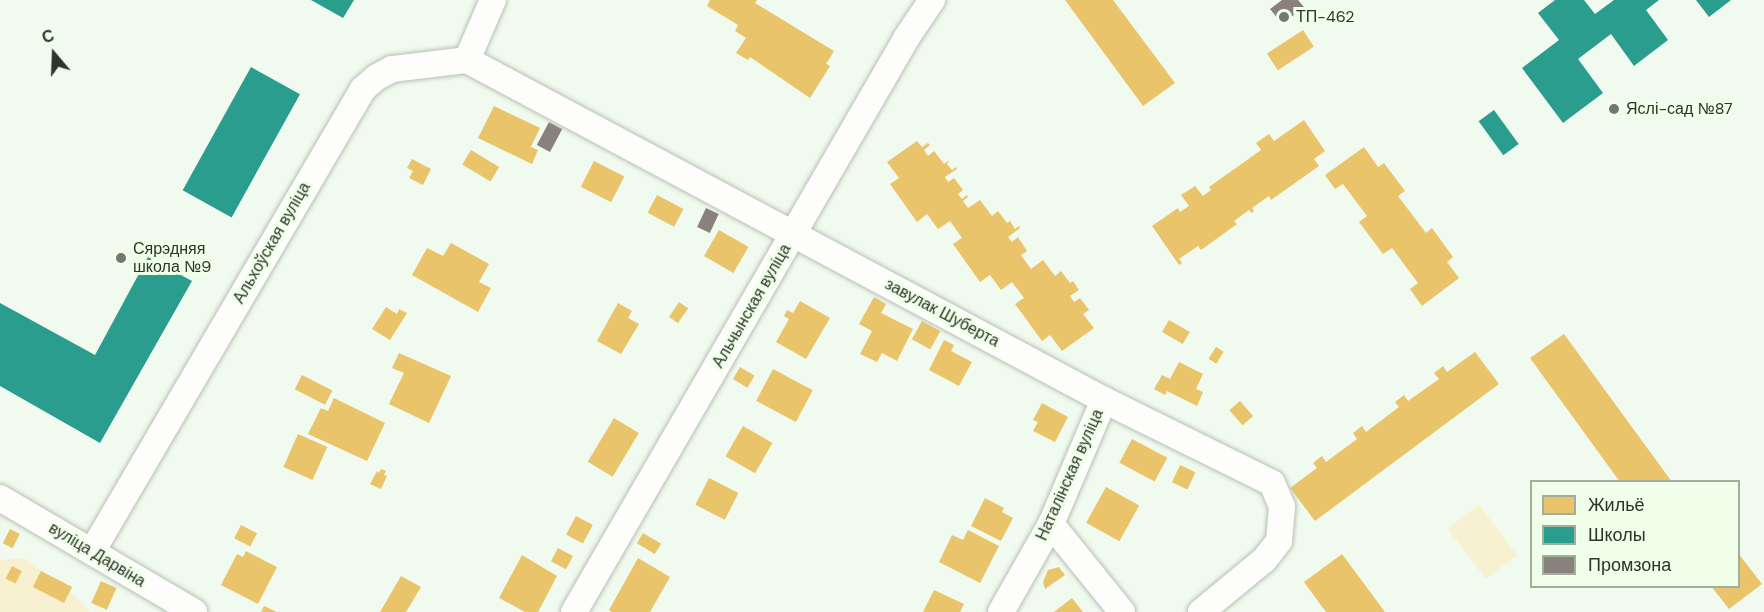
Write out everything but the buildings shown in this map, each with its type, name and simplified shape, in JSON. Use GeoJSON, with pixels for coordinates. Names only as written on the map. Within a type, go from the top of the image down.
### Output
{"type":"FeatureCollection","features":[{"type":"Feature","properties":{"kind":"street"},"geometry":{"type":"LineString","coordinates":[[467,60],[493,0]]}},
{"type":"Feature","properties":{"kind":"street","name":"Альчынская вуліца"},"geometry":{"type":"LineString","coordinates":[[574,612],[907,37],[932,0]]}},
{"type":"Feature","properties":{"kind":"street","name":"завулак Шуберта"},"geometry":{"type":"LineString","coordinates":[[467,60],[1104,400],[1272,483],[1282,507],[1279,541],[1264,560],[1201,612]]}},
{"type":"Feature","properties":{"kind":"street","name":"Альхоўская вуліца"},"geometry":{"type":"LineString","coordinates":[[93,550],[363,88],[392,69],[467,60]]}},
{"type":"Feature","properties":{"kind":"street","name":"Наталінская вуліца"},"geometry":{"type":"LineString","coordinates":[[1001,612],[1051,524],[1104,400]]}},
{"type":"Feature","properties":{"kind":"street","name":"вуліца Дарвіна"},"geometry":{"type":"LineString","coordinates":[[0,498],[93,550],[168,606],[194,612]]}},
{"type":"Feature","properties":{"kind":"street"},"geometry":{"type":"LineString","coordinates":[[1051,524],[1122,612]]}},
{"type":"Feature","properties":{"kind":"shaded area"},"geometry":{"type":"Polygon","coordinates":[[[1479,505],[1517,555],[1486,579],[1448,528],[1479,505]]]}},
{"type":"Feature","properties":{"kind":"shaded area"},"geometry":{"type":"Polygon","coordinates":[[[24,558],[75,596],[89,612],[0,612],[0,560],[24,558]]]}},
{"type":"Feature","properties":{"kind":"place","name":"ТП-462"},"geometry":{"type":"Point","coordinates":[1284,17]}},
{"type":"Feature","properties":{"kind":"place","name":"Яслі-сад №87"},"geometry":{"type":"Point","coordinates":[1614,109]}},
{"type":"Feature","properties":{"kind":"place","name":"Сярэдняя школа №9"},"geometry":{"type":"Point","coordinates":[121,258]}}]}
